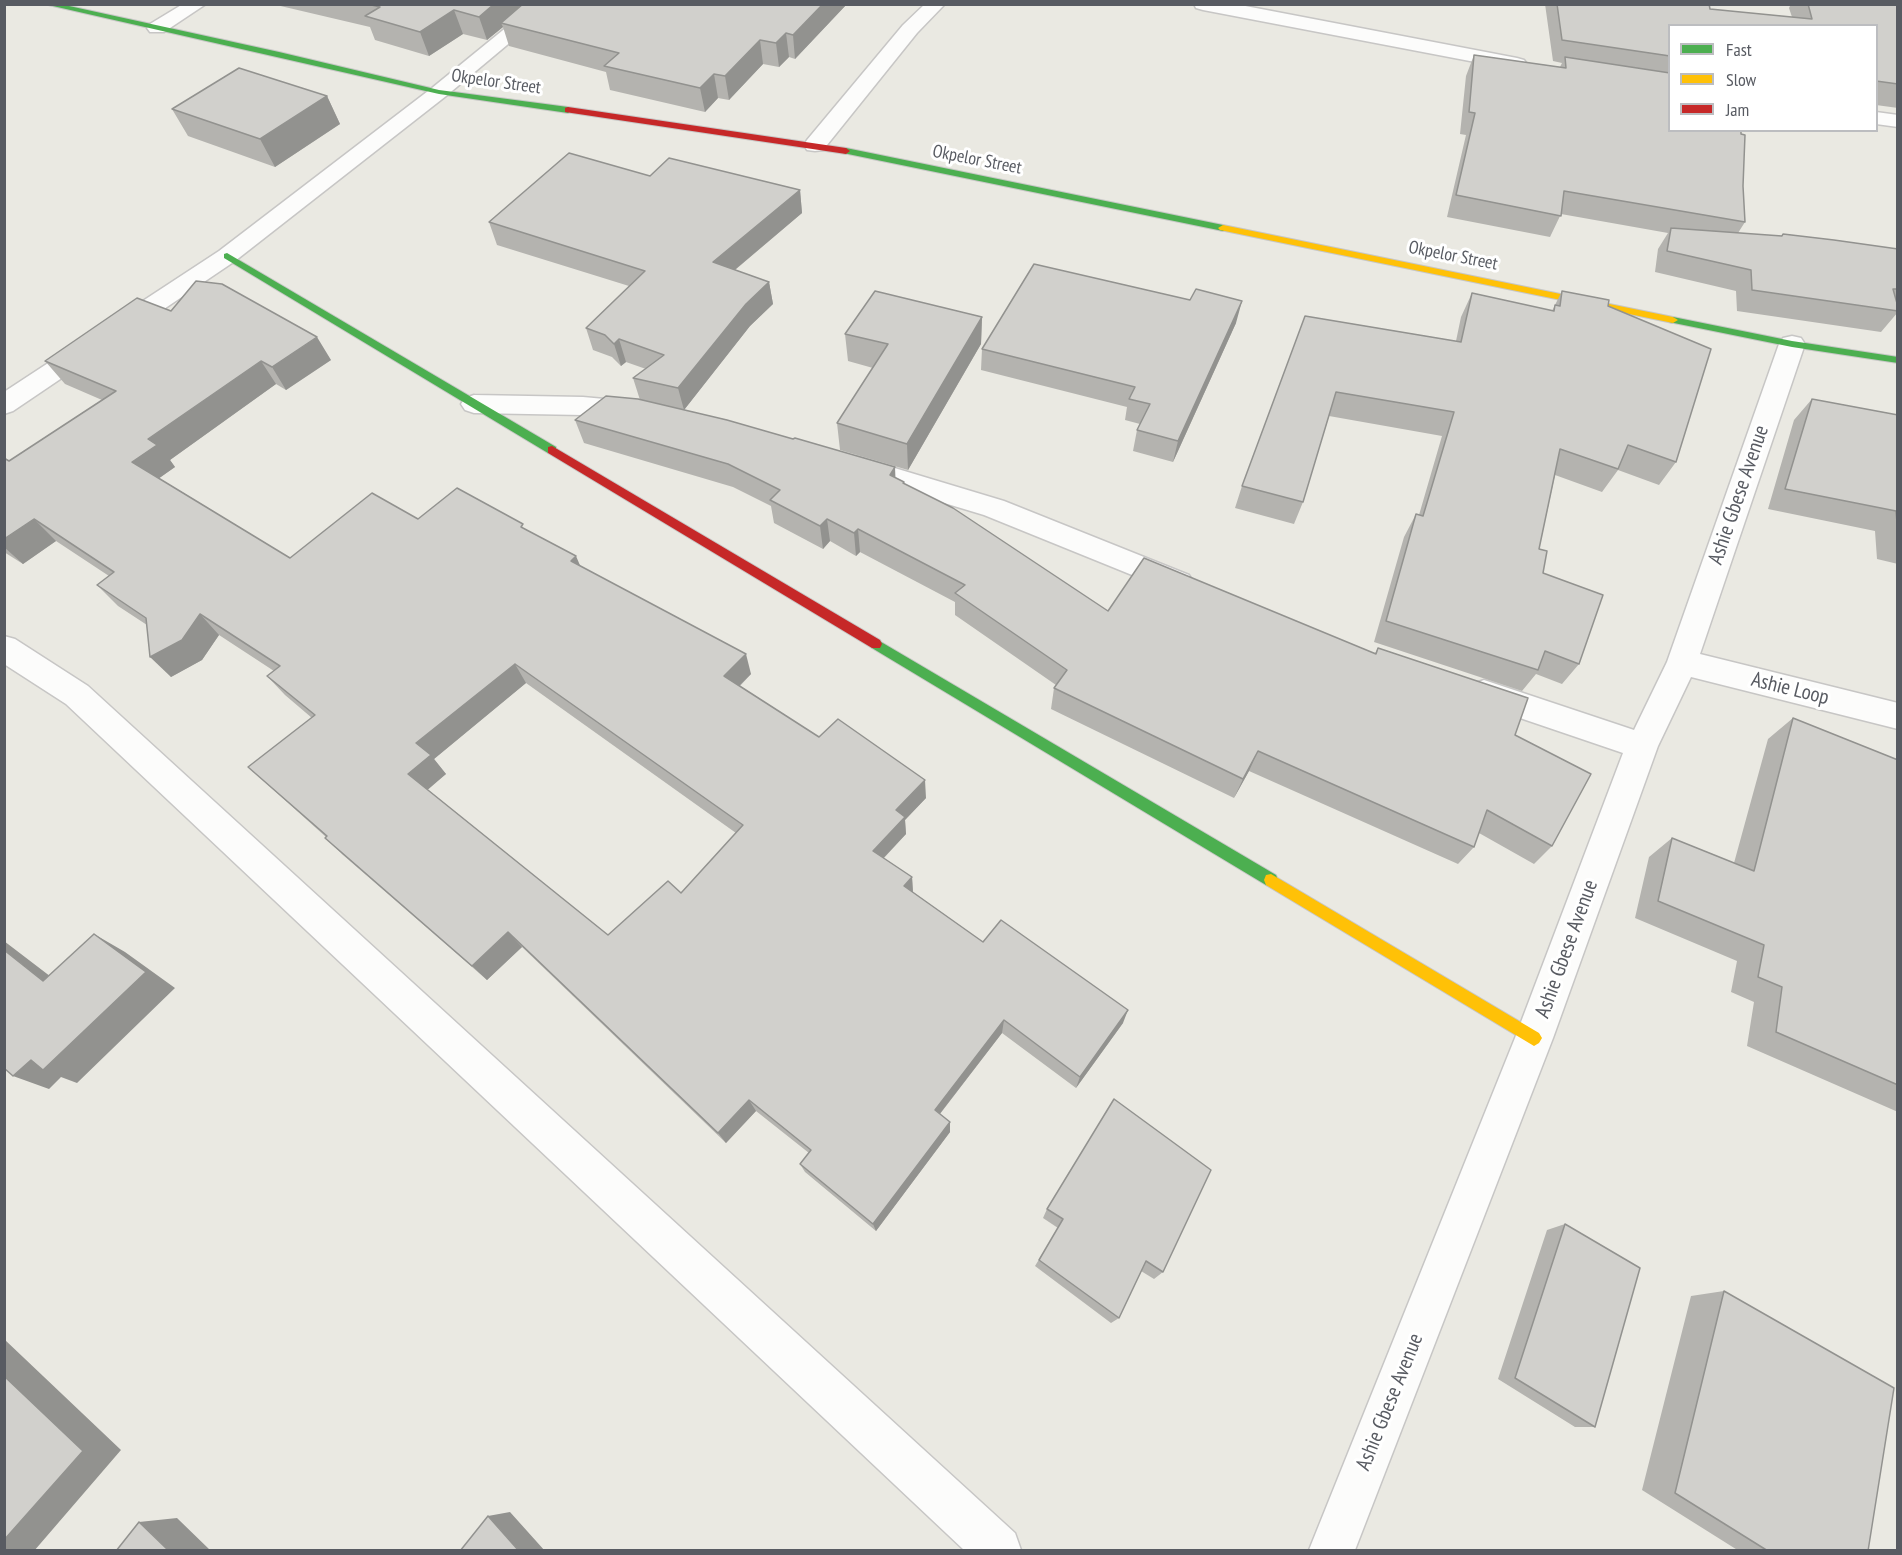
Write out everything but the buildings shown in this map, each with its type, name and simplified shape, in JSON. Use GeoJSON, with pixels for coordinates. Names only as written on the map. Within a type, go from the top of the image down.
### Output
{"type":"FeatureCollection","features":[{"type":"Feature","properties":{"kind":"street","name":"Okpelor Street"},"geometry":{"type":"LineString","coordinates":[[47,4],[439,92],[815,145],[1792,344],[1898,360]]}},
{"type":"Feature","properties":{"kind":"street"},"geometry":{"type":"LineString","coordinates":[[157,28],[197,4]]}},
{"type":"Feature","properties":{"kind":"street"},"geometry":{"type":"LineString","coordinates":[[4,405],[227,256],[439,92],[547,4]]}},
{"type":"Feature","properties":{"kind":"street"},"geometry":{"type":"LineString","coordinates":[[815,145],[910,29],[936,4]]}},
{"type":"Feature","properties":{"kind":"street"},"geometry":{"type":"LineString","coordinates":[[1203,4],[1534,67]]}},
{"type":"Feature","properties":{"kind":"street"},"geometry":{"type":"LineString","coordinates":[[1878,118],[1898,121]]}},
{"type":"Feature","properties":{"kind":"street"},"geometry":{"type":"LineString","coordinates":[[227,256],[1534,1038]]}},
{"type":"Feature","properties":{"kind":"street","name":"Ashie Gbese Avenue"},"geometry":{"type":"LineString","coordinates":[[1332,1551],[1534,1038],[1642,746],[1682,662],[1792,344]]}},
{"type":"Feature","properties":{"kind":"street"},"geometry":{"type":"LineString","coordinates":[[474,404],[583,406],[646,412],[668,417]]}},
{"type":"Feature","properties":{"kind":"street"},"geometry":{"type":"LineString","coordinates":[[830,458],[994,508],[1200,591]]}},
{"type":"Feature","properties":{"kind":"street"},"geometry":{"type":"LineString","coordinates":[[4,648],[76,695],[998,1551]]}},
{"type":"Feature","properties":{"kind":"street","name":"Ashie Loop"},"geometry":{"type":"LineString","coordinates":[[1682,662],[1898,716]]}},
{"type":"Feature","properties":{"kind":"street"},"geometry":{"type":"LineString","coordinates":[[1462,686],[1642,746]]}},
{"type":"Feature","properties":{"kind":"traffic: fast"},"geometry":{"type":"LineString","coordinates":[[47,4],[279,54],[439,92],[568,110]]}},
{"type":"Feature","properties":{"kind":"traffic: fast"},"geometry":{"type":"LineString","coordinates":[[846,151],[1223,228]]}},
{"type":"Feature","properties":{"kind":"traffic: fast"},"geometry":{"type":"LineString","coordinates":[[227,256],[552,450]]}},
{"type":"Feature","properties":{"kind":"traffic: fast"},"geometry":{"type":"LineString","coordinates":[[1673,320],[1792,344],[1898,360]]}},
{"type":"Feature","properties":{"kind":"traffic: fast"},"geometry":{"type":"LineString","coordinates":[[876,644],[1271,880]]}},
{"type":"Feature","properties":{"kind":"traffic: slow"},"geometry":{"type":"LineString","coordinates":[[1223,228],[1673,320]]}},
{"type":"Feature","properties":{"kind":"traffic: slow"},"geometry":{"type":"LineString","coordinates":[[1271,880],[1534,1038]]}},
{"type":"Feature","properties":{"kind":"traffic: jam"},"geometry":{"type":"LineString","coordinates":[[568,110],[846,151]]}},
{"type":"Feature","properties":{"kind":"traffic: jam"},"geometry":{"type":"LineString","coordinates":[[552,450],[876,644]]}}]}
